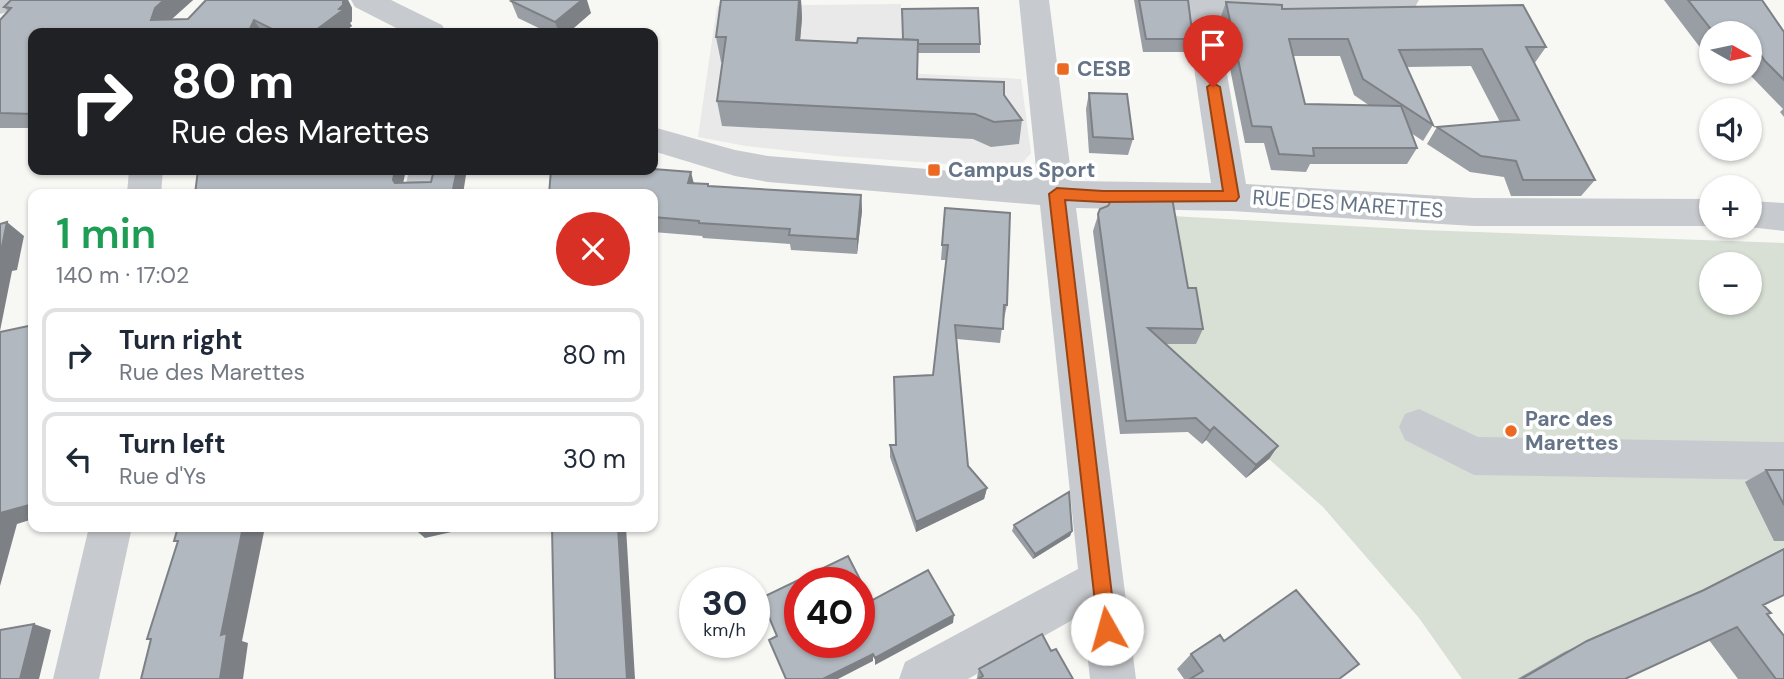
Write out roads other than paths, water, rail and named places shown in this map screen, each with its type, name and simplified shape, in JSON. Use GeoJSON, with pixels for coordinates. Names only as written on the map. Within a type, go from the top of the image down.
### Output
{"type":"FeatureCollection","features":[{"type":"Feature","properties":{"kind":"street"},"geometry":{"type":"LineString","coordinates":[[366,0],[410,9],[427,28]]}},
{"type":"Feature","properties":{"kind":"street"},"geometry":{"type":"LineString","coordinates":[[1034,0],[1113,679]]}},
{"type":"Feature","properties":{"kind":"street"},"geometry":{"type":"LineString","coordinates":[[1231,197],[1199,3],[1367,9],[1404,0]]}},
{"type":"Feature","properties":{"kind":"street","name":"RUE DES MARETTES"},"geometry":{"type":"LineString","coordinates":[[658,140],[735,163],[768,169],[1057,194],[1103,197],[1231,197],[1474,212],[1699,213]]}},
{"type":"Feature","properties":{"kind":"street"},"geometry":{"type":"LineString","coordinates":[[1762,216],[1784,217]]}},
{"type":"Feature","properties":{"kind":"street"},"geometry":{"type":"LineString","coordinates":[[1419,427],[1474,456],[1784,460]]}},
{"type":"Feature","properties":{"kind":"street"},"geometry":{"type":"LineString","coordinates":[[76,679],[109,532]]}},
{"type":"Feature","properties":{"kind":"street"},"geometry":{"type":"LineString","coordinates":[[922,679],[1101,580]]}},
{"type":"Feature","properties":{"kind":"place","name":"CESB"},"geometry":{"type":"Point","coordinates":[1063,69]}},
{"type":"Feature","properties":{"kind":"place","name":"Campus Sport"},"geometry":{"type":"Point","coordinates":[934,170]}},
{"type":"Feature","properties":{"kind":"place","name":"Parc des Marettes"},"geometry":{"type":"Point","coordinates":[1511,431]}}]}
